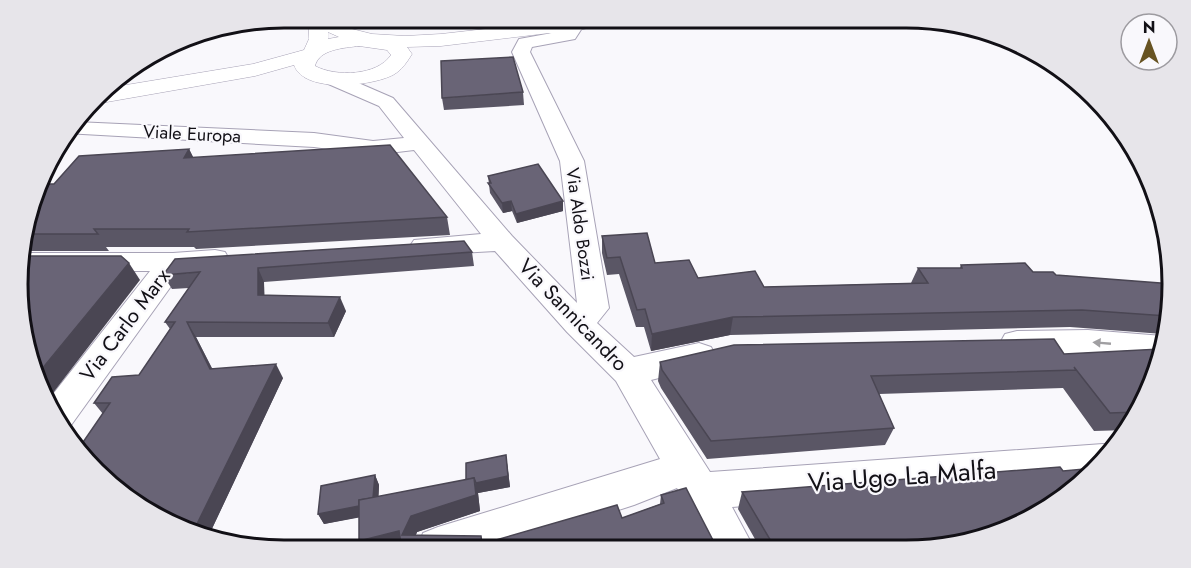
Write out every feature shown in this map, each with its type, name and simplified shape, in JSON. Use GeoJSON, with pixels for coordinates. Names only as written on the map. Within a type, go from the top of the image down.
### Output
{"type":"FeatureCollection","features":[{"type":"Feature","properties":{"kind":"main road"},"geometry":{"type":"LineString","coordinates":[[318,29],[319,39],[312,54],[303,65],[306,70],[327,78]]}},
{"type":"Feature","properties":{"kind":"main road"},"geometry":{"type":"LineString","coordinates":[[336,29],[344,33],[384,42],[399,49],[402,54],[394,66]]}},
{"type":"Feature","properties":{"kind":"main road"},"geometry":{"type":"LineString","coordinates":[[114,94],[182,80],[255,70],[312,54],[339,43],[372,40],[428,41],[523,29]]}},
{"type":"Feature","properties":{"kind":"main road"},"geometry":{"type":"LineString","coordinates":[[137,90],[177,88],[257,77],[367,76],[451,48],[539,29]]}},
{"type":"Feature","properties":{"kind":"street","name":"Via Aldo Bozzi"},"geometry":{"type":"LineString","coordinates":[[572,29],[569,35],[525,43],[521,52],[572,161],[593,308],[578,324]]}},
{"type":"Feature","properties":{"kind":"street"},"geometry":{"type":"LineString","coordinates":[[394,66],[388,82],[403,123]]}},
{"type":"Feature","properties":{"kind":"street"},"geometry":{"type":"LineString","coordinates":[[327,78],[403,123]]}},
{"type":"Feature","properties":{"kind":"street","name":"Via Sannicandro"},"geometry":{"type":"LineString","coordinates":[[403,123],[502,242],[578,324],[628,372],[727,540]]}},
{"type":"Feature","properties":{"kind":"street","name":"Viale Europa"},"geometry":{"type":"LineString","coordinates":[[81,129],[314,140],[373,148],[403,123]]}},
{"type":"Feature","properties":{"kind":"street"},"geometry":{"type":"LineString","coordinates":[[396,248],[502,242]]}},
{"type":"Feature","properties":{"kind":"street"},"geometry":{"type":"LineString","coordinates":[[30,262],[173,262],[243,258]]}},
{"type":"Feature","properties":{"kind":"street","name":"Via Carlo Marx"},"geometry":{"type":"LineString","coordinates":[[62,409],[173,262]]}},
{"type":"Feature","properties":{"kind":"street"},"geometry":{"type":"LineString","coordinates":[[992,344],[1088,342],[1155,348]]}},
{"type":"Feature","properties":{"kind":"street"},"geometry":{"type":"LineString","coordinates":[[628,372],[730,349]]}},
{"type":"Feature","properties":{"kind":"street","name":"Via Ugo La Malfa"},"geometry":{"type":"LineString","coordinates":[[462,540],[634,487],[693,479],[1091,462]]}},
{"type":"Feature","properties":{"kind":"building"},"geometry":{"type":"Polygon","coordinates":[[[513,57],[523,92],[442,98],[441,61],[513,57]]]}},
{"type":"Feature","properties":{"kind":"building"},"geometry":{"type":"Polygon","coordinates":[[[390,145],[447,217],[187,232],[189,229],[94,229],[98,234],[33,234],[49,184],[54,184],[79,156],[189,149],[184,158],[390,145]]]}},
{"type":"Feature","properties":{"kind":"building"},"geometry":{"type":"Polygon","coordinates":[[[538,164],[563,201],[516,214],[511,201],[502,203],[488,183],[491,183],[488,176],[538,164]]]}},
{"type":"Feature","properties":{"kind":"building"},"geometry":{"type":"Polygon","coordinates":[[[647,233],[655,263],[689,260],[698,278],[755,271],[764,287],[928,283],[918,268],[962,268],[961,265],[1025,263],[1033,272],[1162,283],[1160,316],[1082,310],[733,317],[652,334],[645,309],[637,310],[620,257],[607,258],[602,236],[647,233]]]}},
{"type":"Feature","properties":{"kind":"building"},"geometry":{"type":"Polygon","coordinates":[[[464,241],[472,252],[258,268],[258,295],[340,297],[328,323],[187,322],[210,369],[276,364],[197,524],[156,505],[128,487],[103,465],[83,442],[110,403],[94,403],[112,377],[139,375],[175,322],[165,322],[200,272],[163,275],[175,259],[464,241]]]}},
{"type":"Feature","properties":{"kind":"building"},"geometry":{"type":"Polygon","coordinates":[[[30,256],[121,256],[129,263],[43,368],[33,334],[29,301],[30,256]]]}},
{"type":"Feature","properties":{"kind":"building"},"geometry":{"type":"Polygon","coordinates":[[[1054,339],[1064,354],[1154,349],[1143,382],[1128,412],[1110,413],[1074,367],[1076,370],[871,376],[894,428],[711,441],[662,370],[660,362],[734,345],[1054,339]]]}},
{"type":"Feature","properties":{"kind":"building"},"geometry":{"type":"Polygon","coordinates":[[[506,455],[508,476],[476,483],[474,478],[466,480],[466,463],[506,455]]]}},
{"type":"Feature","properties":{"kind":"building"},"geometry":{"type":"Polygon","coordinates":[[[1060,467],[1063,471],[1083,469],[1063,487],[1005,520],[957,535],[924,539],[770,540],[742,492],[1060,467]]]}},
{"type":"Feature","properties":{"kind":"building"},"geometry":{"type":"Polygon","coordinates":[[[375,475],[373,498],[359,500],[359,506],[318,514],[321,486],[375,475]]]}},
{"type":"Feature","properties":{"kind":"building"},"geometry":{"type":"Polygon","coordinates":[[[474,478],[476,495],[411,516],[402,535],[481,536],[482,540],[400,540],[399,531],[359,540],[359,500],[474,478]]]}},
{"type":"Feature","properties":{"kind":"building"},"geometry":{"type":"Polygon","coordinates":[[[686,488],[713,540],[496,540],[617,505],[622,518],[664,503],[661,495],[686,488]]]}}]}
